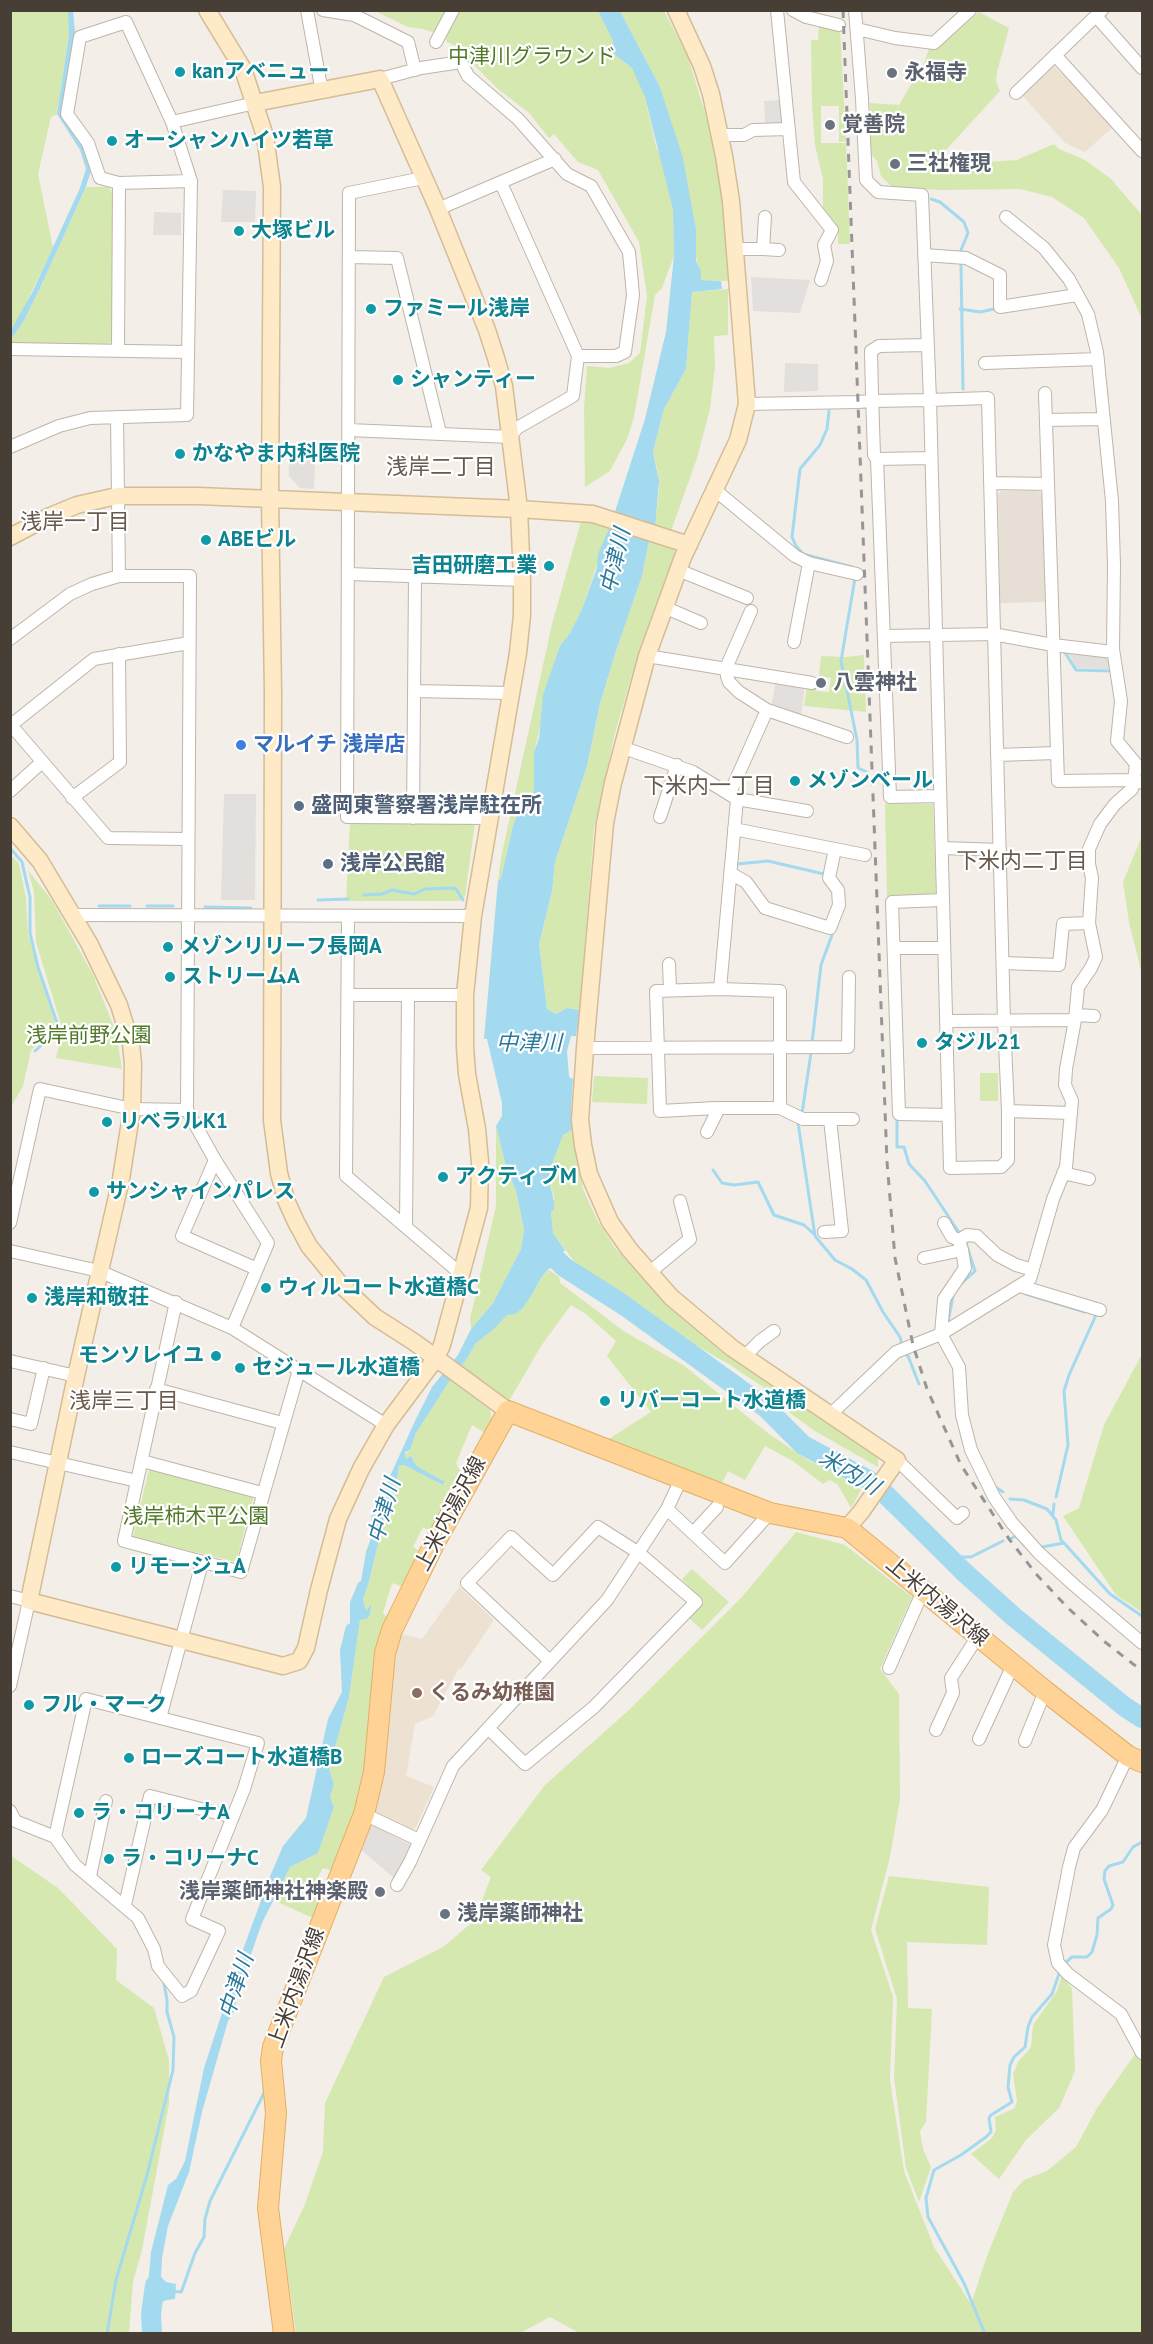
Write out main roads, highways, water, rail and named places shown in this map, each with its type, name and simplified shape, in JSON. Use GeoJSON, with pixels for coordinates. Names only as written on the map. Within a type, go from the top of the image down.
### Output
{"type":"FeatureCollection","features":[{"type":"Feature","properties":{"kind":"main road","name":"上米内湯沢線"},"geometry":{"type":"LineString","coordinates":[[284,2334],[268,2208],[276,2113],[271,2061],[273,2047],[364,1814],[374,1772],[385,1653],[392,1630],[434,1544],[508,1411],[536,1424],[682,1477],[770,1513],[847,1527],[1045,1691],[1135,1759]]}},
{"type":"Feature","properties":{"kind":"water"},"geometry":{"type":"Polygon","coordinates":[[[68,11],[73,11],[75,31],[62,112],[84,148],[92,168],[85,189],[40,288],[23,322],[11,339],[11,330],[33,291],[80,188],[86,169],[80,150],[57,114],[69,35],[68,11]]]}},
{"type":"Feature","properties":{"kind":"water","name":"中津川"},"geometry":{"type":"Polygon","coordinates":[[[598,11],[620,11],[660,87],[683,158],[696,230],[696,261],[701,271],[701,280],[721,281],[722,289],[692,292],[686,369],[664,409],[653,452],[659,481],[655,529],[648,545],[642,576],[600,704],[587,766],[555,862],[552,891],[539,944],[547,1009],[556,1014],[567,1008],[580,1010],[576,1036],[571,1036],[567,1051],[569,1077],[573,1079],[572,1130],[563,1135],[551,1167],[550,1184],[554,1202],[554,1210],[551,1212],[553,1233],[565,1250],[541,1278],[522,1309],[515,1314],[507,1315],[476,1343],[416,1433],[410,1450],[405,1452],[405,1459],[412,1456],[418,1467],[445,1482],[443,1485],[404,1465],[399,1465],[397,1482],[384,1520],[363,1599],[366,1611],[371,1604],[370,1614],[368,1618],[360,1620],[349,1697],[329,1769],[334,1784],[330,1797],[334,1807],[318,1853],[290,1867],[262,1923],[233,2014],[228,2021],[202,2112],[189,2172],[168,2226],[161,2277],[166,2282],[176,2284],[175,2299],[159,2303],[155,2309],[146,2310],[151,2252],[168,2185],[176,2179],[185,2161],[204,2068],[269,1879],[283,1846],[306,1818],[328,1719],[342,1692],[340,1650],[346,1626],[350,1623],[350,1602],[361,1581],[366,1552],[376,1524],[377,1518],[371,1523],[371,1518],[432,1387],[458,1355],[471,1329],[493,1303],[521,1249],[524,1229],[516,1191],[506,1166],[496,1126],[502,1116],[502,1103],[487,1039],[484,1039],[498,881],[501,878],[513,826],[520,807],[531,800],[534,792],[534,752],[539,738],[543,695],[560,646],[570,633],[582,609],[597,568],[598,554],[611,524],[645,419],[666,332],[674,256],[673,210],[645,97],[632,68],[614,54],[613,41],[598,11]]]}},
{"type":"Feature","properties":{"kind":"waterway"},"geometry":{"type":"LineString","coordinates":[[931,199],[940,202],[964,222],[968,233],[961,250]]}},
{"type":"Feature","properties":{"kind":"waterway"},"geometry":{"type":"LineString","coordinates":[[961,265],[963,389]]}},
{"type":"Feature","properties":{"kind":"waterway"},"geometry":{"type":"LineString","coordinates":[[960,309],[980,312],[994,309]]}},
{"type":"Feature","properties":{"kind":"waterway"},"geometry":{"type":"LineString","coordinates":[[829,411],[827,429],[820,445],[800,469],[792,537],[803,554],[852,567]]}},
{"type":"Feature","properties":{"kind":"waterway"},"geometry":{"type":"LineString","coordinates":[[855,578],[841,661],[857,740],[858,768],[867,772]]}},
{"type":"Feature","properties":{"kind":"waterway"},"geometry":{"type":"LineString","coordinates":[[1064,651],[1076,670],[1111,671]]}},
{"type":"Feature","properties":{"kind":"waterway"},"geometry":{"type":"LineString","coordinates":[[10,848],[22,862],[30,897],[30,933],[38,967],[59,1029],[35,1051]]}},
{"type":"Feature","properties":{"kind":"waterway"},"geometry":{"type":"LineString","coordinates":[[737,864],[768,861],[824,874]]}},
{"type":"Feature","properties":{"kind":"waterway"},"geometry":{"type":"LineString","coordinates":[[364,895],[382,894],[392,890],[414,894],[425,889],[452,888],[456,889],[463,900]]}},
{"type":"Feature","properties":{"kind":"waterway"},"geometry":{"type":"LineString","coordinates":[[318,900],[348,899]]}},
{"type":"Feature","properties":{"kind":"waterway"},"geometry":{"type":"LineString","coordinates":[[99,906],[130,906]]}},
{"type":"Feature","properties":{"kind":"waterway"},"geometry":{"type":"LineString","coordinates":[[147,906],[173,906]]}},
{"type":"Feature","properties":{"kind":"waterway"},"geometry":{"type":"LineString","coordinates":[[205,907],[251,908]]}},
{"type":"Feature","properties":{"kind":"waterway"},"geometry":{"type":"LineString","coordinates":[[812,1043],[821,965],[832,935]]}},
{"type":"Feature","properties":{"kind":"waterway"},"geometry":{"type":"LineString","coordinates":[[802,1113],[811,1053]]}},
{"type":"Feature","properties":{"kind":"waterway"},"geometry":{"type":"LineString","coordinates":[[897,1120],[897,1147],[904,1147],[909,1164],[925,1181],[960,1234]]}},
{"type":"Feature","properties":{"kind":"waterway"},"geometry":{"type":"LineString","coordinates":[[798,1123],[815,1236],[835,1260],[866,1280],[900,1337],[902,1345]]}},
{"type":"Feature","properties":{"kind":"waterway"},"geometry":{"type":"LineString","coordinates":[[713,1170],[722,1183],[734,1185],[758,1182],[774,1215],[804,1225],[814,1234]]}},
{"type":"Feature","properties":{"kind":"waterway"},"geometry":{"type":"LineString","coordinates":[[962,1283],[975,1271],[966,1243]]}},
{"type":"Feature","properties":{"kind":"waterway","name":"米内川"},"geometry":{"type":"LineString","coordinates":[[537,1254],[557,1260],[564,1267],[625,1306],[766,1408],[803,1445],[874,1483],[965,1573],[1014,1617],[1125,1707],[1142,1718]]}},
{"type":"Feature","properties":{"kind":"waterway"},"geometry":{"type":"LineString","coordinates":[[1026,1294],[1085,1312]]}},
{"type":"Feature","properties":{"kind":"waterway"},"geometry":{"type":"LineString","coordinates":[[948,1323],[953,1296]]}},
{"type":"Feature","properties":{"kind":"waterway"},"geometry":{"type":"LineString","coordinates":[[1056,1497],[1068,1445],[1064,1391],[1096,1315],[1094,1314]]}},
{"type":"Feature","properties":{"kind":"waterway"},"geometry":{"type":"LineString","coordinates":[[905,1354],[908,1356],[919,1384]]}},
{"type":"Feature","properties":{"kind":"waterway"},"geometry":{"type":"LineString","coordinates":[[994,1486],[1003,1492]]}},
{"type":"Feature","properties":{"kind":"waterway"},"geometry":{"type":"LineString","coordinates":[[1010,1499],[1024,1500],[1047,1509],[1056,1520],[1061,1540],[1064,1543]]}},
{"type":"Feature","properties":{"kind":"waterway"},"geometry":{"type":"LineString","coordinates":[[1053,1514],[1054,1504]]}},
{"type":"Feature","properties":{"kind":"waterway"},"geometry":{"type":"LineString","coordinates":[[1010,1539],[1016,1536],[1029,1550]]}},
{"type":"Feature","properties":{"kind":"waterway"},"geometry":{"type":"LineString","coordinates":[[950,1557],[971,1557],[1003,1541]]}},
{"type":"Feature","properties":{"kind":"waterway"},"geometry":{"type":"LineString","coordinates":[[1042,1547],[1064,1543],[1110,1594],[1142,1616]]}},
{"type":"Feature","properties":{"kind":"waterway"},"geometry":{"type":"LineString","coordinates":[[1064,1964],[1072,1957],[1087,1957],[1092,1952],[1097,1935],[1098,1918],[1113,1905],[1104,1879],[1105,1871],[1109,1866],[1123,1862],[1133,1847],[1142,1842]]}},
{"type":"Feature","properties":{"kind":"waterway"},"geometry":{"type":"LineString","coordinates":[[985,2334],[964,2283],[928,2217],[926,2198],[934,2170],[961,2155],[986,2137],[991,2132],[989,2118],[991,2115],[1012,2102],[1008,2087],[1010,2065],[1014,2057],[1025,2047],[1032,2017],[1052,1994],[1060,1971]]}},
{"type":"Feature","properties":{"kind":"waterway"},"geometry":{"type":"LineString","coordinates":[[107,2334],[116,2280],[147,2175],[173,2070],[174,2037],[167,2012],[164,1983]]}},
{"type":"Feature","properties":{"kind":"waterway"},"geometry":{"type":"LineString","coordinates":[[172,2291],[181,2292],[182,2290],[195,2253],[204,2237],[205,2219],[210,2201],[264,2093]]}},
{"type":"Feature","properties":{"kind":"waterway","name":"中津川"},"geometry":{"type":"LineString","coordinates":[[152,2334],[151,2314],[155,2285]]}},
{"type":"Feature","properties":{"kind":"railway"},"geometry":{"type":"LineString","coordinates":[[843,10],[887,1162],[895,1258],[913,1345],[927,1389],[961,1465],[1009,1539],[1037,1575],[1105,1642],[1142,1671]]}},
{"type":"Feature","properties":{"kind":"place","name":"kanアベニュー"},"geometry":{"type":"Point","coordinates":[180,72]}},
{"type":"Feature","properties":{"kind":"place","name":"永福寺"},"geometry":{"type":"Point","coordinates":[892,73]}},
{"type":"Feature","properties":{"kind":"place","name":"覚善院"},"geometry":{"type":"Point","coordinates":[830,125]}},
{"type":"Feature","properties":{"kind":"place","name":"オーシャンハイツ若草"},"geometry":{"type":"Point","coordinates":[112,141]}},
{"type":"Feature","properties":{"kind":"place","name":"三社権現"},"geometry":{"type":"Point","coordinates":[895,164]}},
{"type":"Feature","properties":{"kind":"place","name":"大塚ビル"},"geometry":{"type":"Point","coordinates":[239,231]}},
{"type":"Feature","properties":{"kind":"place","name":"ファミール浅岸"},"geometry":{"type":"Point","coordinates":[371,309]}},
{"type":"Feature","properties":{"kind":"place","name":"シャンティー"},"geometry":{"type":"Point","coordinates":[398,380]}},
{"type":"Feature","properties":{"kind":"place","name":"かなやま内科医院"},"geometry":{"type":"Point","coordinates":[180,454]}},
{"type":"Feature","properties":{"kind":"place","name":"ABEビル"},"geometry":{"type":"Point","coordinates":[206,540]}},
{"type":"Feature","properties":{"kind":"place","name":"吉田研磨工業"},"geometry":{"type":"Point","coordinates":[549,566]}},
{"type":"Feature","properties":{"kind":"place","name":"八雲神社"},"geometry":{"type":"Point","coordinates":[821,683]}},
{"type":"Feature","properties":{"kind":"place","name":"マルイチ 浅岸店"},"geometry":{"type":"Point","coordinates":[241,745]}},
{"type":"Feature","properties":{"kind":"place","name":"メゾンベール"},"geometry":{"type":"Point","coordinates":[795,781]}},
{"type":"Feature","properties":{"kind":"place","name":"盛岡東警察署浅岸駐在所"},"geometry":{"type":"Point","coordinates":[299,806]}},
{"type":"Feature","properties":{"kind":"place","name":"浅岸公民館"},"geometry":{"type":"Point","coordinates":[328,864]}},
{"type":"Feature","properties":{"kind":"place","name":"メゾンリリーフ長岡A"},"geometry":{"type":"Point","coordinates":[168,947]}},
{"type":"Feature","properties":{"kind":"place","name":"ストリームA"},"geometry":{"type":"Point","coordinates":[170,977]}},
{"type":"Feature","properties":{"kind":"place","name":"タジル21"},"geometry":{"type":"Point","coordinates":[922,1043]}},
{"type":"Feature","properties":{"kind":"place","name":"リベラルK1"},"geometry":{"type":"Point","coordinates":[107,1122]}},
{"type":"Feature","properties":{"kind":"place","name":"アクティブM"},"geometry":{"type":"Point","coordinates":[443,1177]}},
{"type":"Feature","properties":{"kind":"place","name":"サンシャインパレス"},"geometry":{"type":"Point","coordinates":[94,1192]}},
{"type":"Feature","properties":{"kind":"place","name":"ウィルコート水道橋C"},"geometry":{"type":"Point","coordinates":[266,1288]}},
{"type":"Feature","properties":{"kind":"place","name":"浅岸和敬荘"},"geometry":{"type":"Point","coordinates":[32,1298]}},
{"type":"Feature","properties":{"kind":"place","name":"モンソレイユ"},"geometry":{"type":"Point","coordinates":[216,1356]}},
{"type":"Feature","properties":{"kind":"place","name":"セジュール水道橋"},"geometry":{"type":"Point","coordinates":[240,1368]}},
{"type":"Feature","properties":{"kind":"place","name":"リバーコート水道橋"},"geometry":{"type":"Point","coordinates":[605,1401]}},
{"type":"Feature","properties":{"kind":"place","name":"リモージュA"},"geometry":{"type":"Point","coordinates":[116,1567]}},
{"type":"Feature","properties":{"kind":"place","name":"くるみ幼稚園"},"geometry":{"type":"Point","coordinates":[417,1693]}},
{"type":"Feature","properties":{"kind":"place","name":"フル・マーク"},"geometry":{"type":"Point","coordinates":[29,1705]}},
{"type":"Feature","properties":{"kind":"place","name":"ローズコート水道橋B"},"geometry":{"type":"Point","coordinates":[129,1758]}},
{"type":"Feature","properties":{"kind":"place","name":"ラ・コリーナA"},"geometry":{"type":"Point","coordinates":[79,1813]}},
{"type":"Feature","properties":{"kind":"place","name":"ラ・コリーナC"},"geometry":{"type":"Point","coordinates":[109,1859]}},
{"type":"Feature","properties":{"kind":"place","name":"浅岸薬師神社神楽殿"},"geometry":{"type":"Point","coordinates":[380,1892]}},
{"type":"Feature","properties":{"kind":"place","name":"浅岸薬師神社"},"geometry":{"type":"Point","coordinates":[445,1914]}},
{"type":"Feature","properties":{"kind":"district","name":"浅岸二丁目"},"geometry":{"type":"Point","coordinates":[441,468]}},
{"type":"Feature","properties":{"kind":"district","name":"浅岸一丁目"},"geometry":{"type":"Point","coordinates":[75,523]}},
{"type":"Feature","properties":{"kind":"district","name":"下米内一丁目"},"geometry":{"type":"Point","coordinates":[709,787]}},
{"type":"Feature","properties":{"kind":"district","name":"下米内二丁目"},"geometry":{"type":"Point","coordinates":[1022,862]}},
{"type":"Feature","properties":{"kind":"district","name":"浅岸三丁目"},"geometry":{"type":"Point","coordinates":[124,1402]}},
{"type":"Feature","properties":{"kind":"park label","name":"中津川グラウンド"},"geometry":{"type":"Point","coordinates":[532,57]}},
{"type":"Feature","properties":{"kind":"park label","name":"浅岸前野公園"},"geometry":{"type":"Point","coordinates":[89,1036]}},
{"type":"Feature","properties":{"kind":"park label","name":"浅岸柿木平公園"},"geometry":{"type":"Point","coordinates":[196,1517]}}]}
